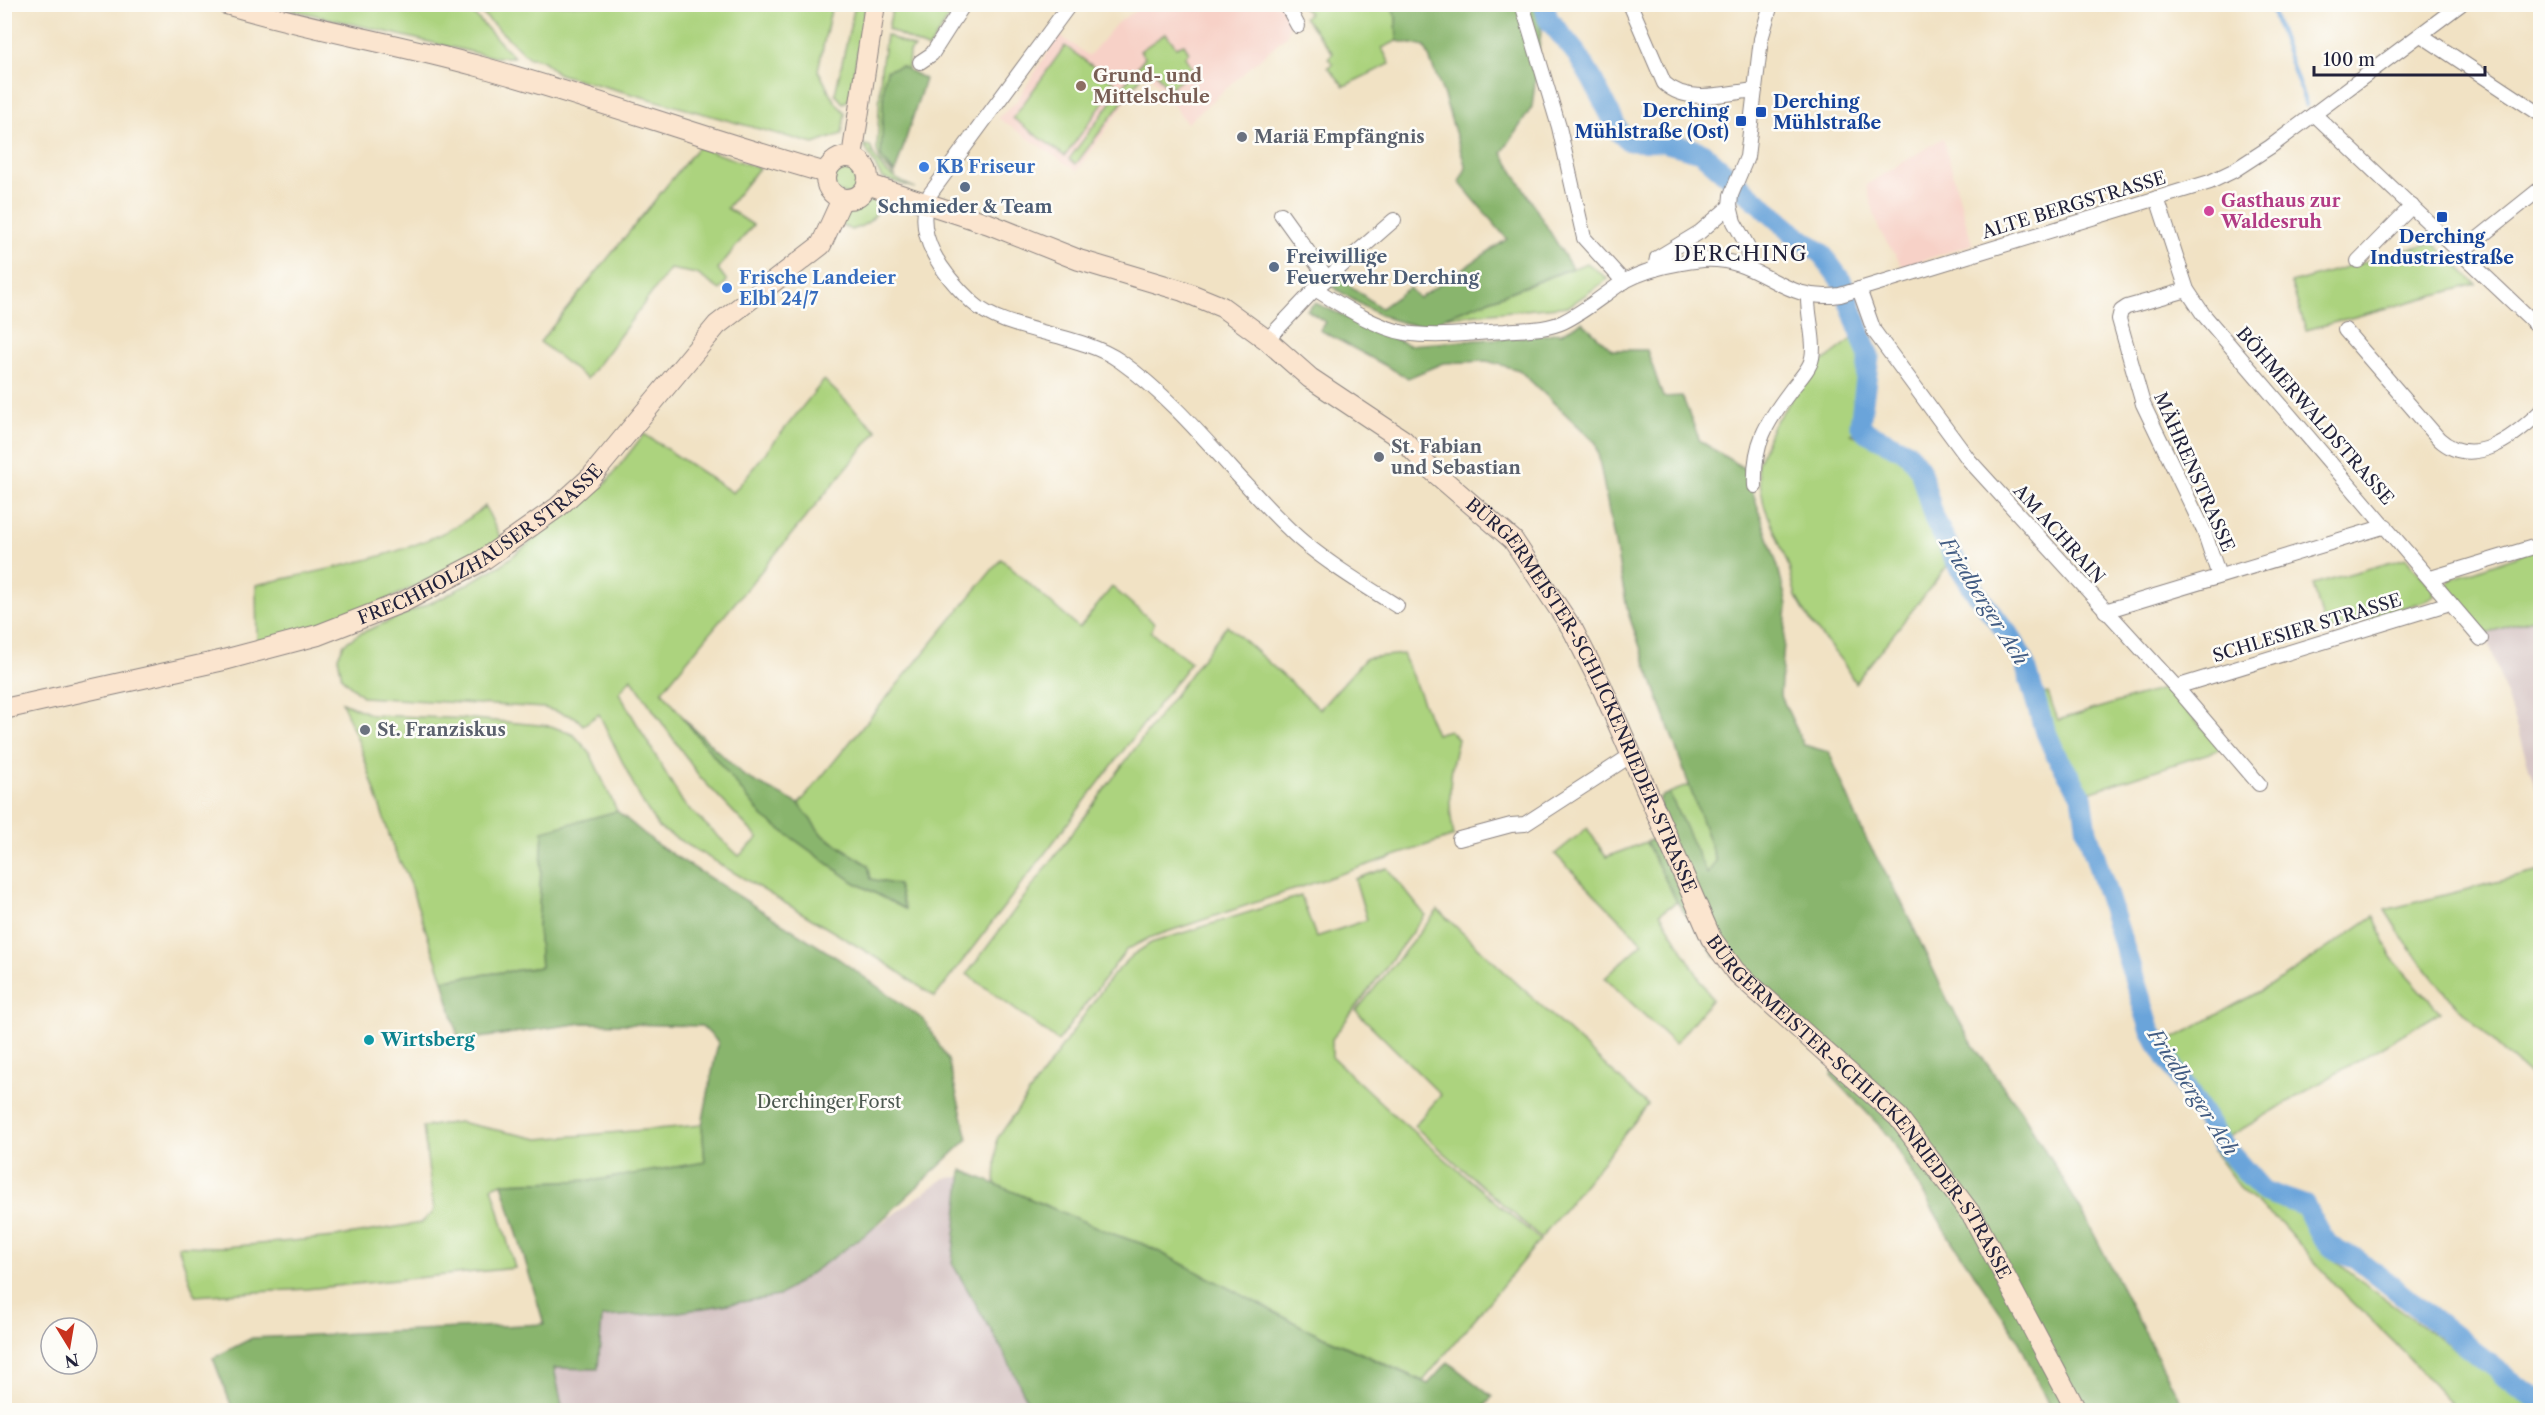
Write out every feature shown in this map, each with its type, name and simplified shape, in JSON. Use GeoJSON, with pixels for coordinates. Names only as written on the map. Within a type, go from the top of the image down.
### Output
{"type":"FeatureCollection","features":[{"type":"Feature","properties":{"kind":"street"},"geometry":{"type":"LineString","coordinates":[[226,4],[265,16],[441,56],[550,86],[826,173]]}},
{"type":"Feature","properties":{"kind":"street"},"geometry":{"type":"LineString","coordinates":[[852,157],[875,4]]}},
{"type":"Feature","properties":{"kind":"street"},"geometry":{"type":"LineString","coordinates":[[920,62],[932,54],[964,4]]}},
{"type":"Feature","properties":{"kind":"street"},"geometry":{"type":"LineString","coordinates":[[1070,4],[926,202],[924,229],[929,245],[939,262],[973,304],[1002,319],[1092,346],[1111,355],[1162,396],[1291,532],[1397,606]]}},
{"type":"Feature","properties":{"kind":"street"},"geometry":{"type":"LineString","coordinates":[[1286,4],[1298,26]]}},
{"type":"Feature","properties":{"kind":"street"},"geometry":{"type":"LineString","coordinates":[[1522,4],[1559,127],[1584,238],[1624,282]]}},
{"type":"Feature","properties":{"kind":"street"},"geometry":{"type":"LineString","coordinates":[[1630,4],[1664,83],[1674,92],[1686,97],[1755,90]]}},
{"type":"Feature","properties":{"kind":"street"},"geometry":{"type":"LineString","coordinates":[[1749,266],[1747,245],[1734,222],[1730,206],[1736,182],[1747,157],[1761,39],[1772,4]]}},
{"type":"Feature","properties":{"kind":"street","name":"ALTE BERGSTRASSE"},"geometry":{"type":"LineString","coordinates":[[1315,289],[1378,323],[1403,332],[1427,335],[1519,330],[1561,323],[1586,310],[1624,282],[1655,269],[1678,263],[1721,260],[1749,266],[1780,286],[1808,296],[1851,292],[2210,182],[2233,171],[2314,115],[2461,4]]}},
{"type":"Feature","properties":{"kind":"street"},"geometry":{"type":"LineString","coordinates":[[2421,35],[2541,114]]}},
{"type":"Feature","properties":{"kind":"street"},"geometry":{"type":"LineString","coordinates":[[2314,115],[2541,328]]}},
{"type":"Feature","properties":{"kind":"street"},"geometry":{"type":"LineString","coordinates":[[852,157],[866,167],[867,184],[858,196],[842,199],[828,189],[826,173],[836,159],[852,157]]}},
{"type":"Feature","properties":{"kind":"street","name":"BÜRGERMEISTER-SCHLICKENRIEDER-STRASSE"},"geometry":{"type":"LineString","coordinates":[[867,184],[926,202],[1079,260],[1204,299],[1230,312],[1267,340],[1310,378],[1403,440],[1433,471],[1513,540],[1573,630],[1601,685],[1711,938],[1735,971],[1898,1117],[1974,1218],[2076,1410]]}},
{"type":"Feature","properties":{"kind":"street"},"geometry":{"type":"LineString","coordinates":[[2460,253],[2541,189]]}},
{"type":"Feature","properties":{"kind":"street","name":"BÖHMERWALDSTRASSE"},"geometry":{"type":"LineString","coordinates":[[2157,198],[2187,290],[2203,314],[2481,639]]}},
{"type":"Feature","properties":{"kind":"street","name":"FRECHHOLZHAUSER STRASSE"},"geometry":{"type":"LineString","coordinates":[[4,709],[246,655],[318,634],[403,602],[480,562],[558,507],[591,477],[717,325],[747,300],[806,260],[821,245],[842,199]]}},
{"type":"Feature","properties":{"kind":"street","name":"ALTE BERGSTRASSE"},"geometry":{"type":"LineString","coordinates":[[1655,269],[1657,258],[1700,232],[1730,206]]}},
{"type":"Feature","properties":{"kind":"street"},"geometry":{"type":"LineString","coordinates":[[2358,261],[2412,206]]}},
{"type":"Feature","properties":{"kind":"street"},"geometry":{"type":"LineString","coordinates":[[1281,214],[1327,278]]}},
{"type":"Feature","properties":{"kind":"street"},"geometry":{"type":"LineString","coordinates":[[1267,340],[1315,289],[1394,220]]}},
{"type":"Feature","properties":{"kind":"street","name":"MÄHRENSTRASSE"},"geometry":{"type":"LineString","coordinates":[[2187,290],[2127,307],[2121,311],[2120,319],[2143,404],[2199,520],[2220,576]]}},
{"type":"Feature","properties":{"kind":"street","name":"AM ACHRAIN"},"geometry":{"type":"LineString","coordinates":[[1851,292],[1874,331],[1937,420],[1984,478],[2176,687],[2259,784]]}},
{"type":"Feature","properties":{"kind":"street"},"geometry":{"type":"LineString","coordinates":[[1755,486],[1754,464],[1767,423],[1810,365],[1814,348],[1807,316],[1808,296]]}},
{"type":"Feature","properties":{"kind":"street"},"geometry":{"type":"LineString","coordinates":[[2345,330],[2439,439],[2457,451],[2470,452],[2497,445],[2523,428],[2541,411]]}},
{"type":"Feature","properties":{"kind":"street"},"geometry":{"type":"LineString","coordinates":[[2105,610],[2385,526]]}},
{"type":"Feature","properties":{"kind":"street"},"geometry":{"type":"LineString","coordinates":[[2431,578],[2541,545]]}},
{"type":"Feature","properties":{"kind":"street","name":"SCHLESIER STRASSE"},"geometry":{"type":"LineString","coordinates":[[2176,687],[2450,603]]}},
{"type":"Feature","properties":{"kind":"street"},"geometry":{"type":"LineString","coordinates":[[1459,839],[1511,825],[1525,824],[1630,756]]}},
{"type":"Feature","properties":{"kind":"shaded area","name":"Grund- und Mittelschule"},"geometry":{"type":"Polygon","coordinates":[[[1144,5],[1281,5],[1291,19],[1287,35],[1187,123],[1147,71],[1077,171],[998,118],[1016,102],[1059,35],[1089,56],[1117,23],[1144,5]]]}},
{"type":"Feature","properties":{"kind":"shaded area"},"geometry":{"type":"Polygon","coordinates":[[[1943,138],[1972,244],[1903,267],[1879,230],[1866,185],[1943,138]]]}},
{"type":"Feature","properties":{"kind":"shaded area"},"geometry":{"type":"Polygon","coordinates":[[[2540,617],[2540,801],[2486,633],[2540,617]]]}},
{"type":"Feature","properties":{"kind":"shaded area"},"geometry":{"type":"Polygon","coordinates":[[[961,1177],[952,1263],[1003,1351],[1032,1410],[563,1410],[554,1368],[597,1369],[602,1317],[673,1313],[779,1295],[945,1178],[961,1177]]]}},
{"type":"Feature","properties":{"kind":"green space"},"geometry":{"type":"Polygon","coordinates":[[[272,5],[465,5],[514,57],[493,57],[272,5]]]}},
{"type":"Feature","properties":{"kind":"green space"},"geometry":{"type":"Polygon","coordinates":[[[473,5],[832,5],[818,70],[832,97],[845,113],[842,134],[814,144],[559,74],[542,61],[529,58],[473,5]]]}},
{"type":"Feature","properties":{"kind":"green space"},"geometry":{"type":"Polygon","coordinates":[[[855,5],[866,5],[849,100],[843,103],[835,94],[855,5]]]}},
{"type":"Feature","properties":{"kind":"green space"},"geometry":{"type":"Polygon","coordinates":[[[893,5],[929,5],[950,16],[929,48],[926,48],[888,29],[893,5]]]}},
{"type":"Feature","properties":{"kind":"green space"},"geometry":{"type":"Polygon","coordinates":[[[1299,5],[1390,5],[1396,17],[1397,41],[1382,48],[1390,64],[1344,86],[1328,67],[1333,64],[1328,58],[1333,53],[1304,17],[1309,13],[1299,5]]]}},
{"type":"Feature","properties":{"kind":"green space"},"geometry":{"type":"Polygon","coordinates":[[[1390,5],[1543,5],[1544,7],[1532,107],[1502,153],[1572,268],[1445,317],[1433,327],[1417,326],[1390,319],[1366,308],[1330,285],[1338,277],[1381,308],[1409,288],[1419,298],[1507,239],[1459,182],[1466,168],[1443,93],[1425,47],[1397,41],[1396,17],[1390,5]]]}},
{"type":"Feature","properties":{"kind":"green space"},"geometry":{"type":"Polygon","coordinates":[[[1166,33],[1176,47],[1184,44],[1189,52],[1185,57],[1194,71],[1168,89],[1150,65],[1076,164],[1069,159],[1145,57],[1140,51],[1166,33]]]}},
{"type":"Feature","properties":{"kind":"green space"},"geometry":{"type":"Polygon","coordinates":[[[886,35],[915,48],[909,52],[908,70],[901,66],[884,82],[881,157],[896,177],[880,162],[877,150],[881,69],[886,35]]]}},
{"type":"Feature","properties":{"kind":"green space"},"geometry":{"type":"Polygon","coordinates":[[[1065,46],[1117,84],[1065,156],[1013,118],[1065,46]]]}},
{"type":"Feature","properties":{"kind":"green space"},"geometry":{"type":"Polygon","coordinates":[[[901,66],[925,79],[895,173],[881,157],[884,82],[887,70],[901,66]]]}},
{"type":"Feature","properties":{"kind":"green space"},"geometry":{"type":"Polygon","coordinates":[[[864,145],[870,146],[877,161],[887,172],[899,181],[915,188],[882,178],[864,145]]]}},
{"type":"Feature","properties":{"kind":"green space"},"geometry":{"type":"Polygon","coordinates":[[[698,147],[759,168],[727,208],[753,225],[718,269],[727,281],[720,290],[697,274],[670,269],[587,379],[540,342],[698,147]]]}},
{"type":"Feature","properties":{"kind":"green space"},"geometry":{"type":"Polygon","coordinates":[[[847,162],[858,167],[863,178],[858,189],[847,194],[836,189],[831,178],[836,167],[847,162]]]}},
{"type":"Feature","properties":{"kind":"green space"},"geometry":{"type":"Polygon","coordinates":[[[882,199],[878,211],[862,226],[851,230],[840,224],[847,213],[857,206],[882,199]]]}},
{"type":"Feature","properties":{"kind":"green space"},"geometry":{"type":"Polygon","coordinates":[[[2433,242],[2476,284],[2306,330],[2291,283],[2433,242]]]}},
{"type":"Feature","properties":{"kind":"green space"},"geometry":{"type":"Polygon","coordinates":[[[1587,263],[1608,279],[1569,306],[1445,317],[1587,263]]]}},
{"type":"Feature","properties":{"kind":"green space"},"geometry":{"type":"Polygon","coordinates":[[[1315,303],[1409,345],[1545,335],[1558,332],[1560,334],[1582,322],[1612,350],[1647,350],[1663,397],[1682,396],[1700,441],[1745,469],[1778,567],[1787,605],[1780,694],[1804,745],[1829,752],[1864,835],[1901,901],[1948,1001],[1973,1045],[2020,1109],[2083,1213],[2185,1410],[2051,1410],[2016,1335],[1951,1240],[1891,1138],[1831,1075],[1839,1053],[1715,956],[1677,902],[1646,842],[1658,837],[1660,797],[1669,793],[1707,874],[1716,861],[1628,613],[1596,443],[1519,370],[1487,361],[1443,363],[1408,378],[1320,330],[1325,322],[1307,310],[1315,303]]]}},
{"type":"Feature","properties":{"kind":"green space"},"geometry":{"type":"Polygon","coordinates":[[[1865,329],[1874,358],[1866,416],[1871,427],[1851,434],[1906,457],[1919,475],[1930,515],[1952,560],[1855,683],[1844,664],[1812,624],[1796,597],[1789,567],[1764,505],[1757,466],[1773,425],[1813,369],[1865,329]]]}},
{"type":"Feature","properties":{"kind":"green space"},"geometry":{"type":"Polygon","coordinates":[[[824,380],[877,431],[662,691],[763,817],[854,882],[905,909],[871,879],[848,851],[822,835],[799,804],[1001,559],[1079,628],[1112,587],[1154,623],[1151,632],[1191,662],[935,997],[884,962],[659,828],[641,800],[599,714],[583,725],[575,717],[544,708],[363,697],[342,678],[338,657],[344,644],[359,634],[444,597],[501,565],[606,483],[644,434],[733,493],[824,380]],[[631,678],[619,693],[683,803],[739,856],[758,838],[699,776],[631,678]]]}},
{"type":"Feature","properties":{"kind":"green space"},"geometry":{"type":"Polygon","coordinates":[[[485,506],[502,541],[446,572],[354,615],[257,645],[256,585],[345,565],[407,547],[437,536],[463,522],[485,506]]]}},
{"type":"Feature","properties":{"kind":"green space"},"geometry":{"type":"Polygon","coordinates":[[[2536,549],[2540,563],[2540,617],[2486,633],[2450,590],[2448,584],[2451,579],[2536,549]]]}},
{"type":"Feature","properties":{"kind":"green space"},"geometry":{"type":"Polygon","coordinates":[[[2406,558],[2433,589],[2434,596],[2428,600],[2326,632],[2313,584],[2406,558]]]}},
{"type":"Feature","properties":{"kind":"green space"},"geometry":{"type":"Polygon","coordinates":[[[1227,625],[1320,709],[1366,658],[1403,654],[1436,734],[1449,730],[1458,739],[1450,788],[1450,812],[1454,836],[1149,938],[1126,950],[1058,1041],[967,974],[1227,625]]]}},
{"type":"Feature","properties":{"kind":"green space"},"geometry":{"type":"Polygon","coordinates":[[[2165,688],[2222,749],[2088,792],[2064,754],[2040,695],[2048,693],[2058,720],[2165,688]]]}},
{"type":"Feature","properties":{"kind":"green space"},"geometry":{"type":"Polygon","coordinates":[[[342,702],[372,715],[472,719],[551,726],[574,735],[590,753],[617,811],[543,832],[538,927],[541,967],[443,980],[406,873],[394,850],[361,748],[342,702]]]}},
{"type":"Feature","properties":{"kind":"green space"},"geometry":{"type":"Polygon","coordinates":[[[682,717],[744,776],[799,804],[822,835],[868,865],[871,879],[898,885],[905,909],[854,882],[763,817],[682,717]]]}},
{"type":"Feature","properties":{"kind":"green space"},"geometry":{"type":"Polygon","coordinates":[[[1690,785],[1716,862],[1707,875],[1669,793],[1690,785]]]}},
{"type":"Feature","properties":{"kind":"green space","name":"Derchinger Forst"},"geometry":{"type":"Polygon","coordinates":[[[617,811],[659,846],[839,959],[924,1020],[948,1060],[968,1139],[869,1232],[779,1296],[673,1313],[602,1317],[598,1369],[554,1368],[563,1410],[233,1410],[213,1358],[252,1338],[544,1324],[502,1183],[597,1180],[705,1162],[702,1125],[718,1042],[702,1026],[583,1023],[459,1041],[443,980],[541,967],[538,927],[543,831],[617,811]]]}},
{"type":"Feature","properties":{"kind":"green space"},"geometry":{"type":"Polygon","coordinates":[[[1587,828],[1606,857],[1646,842],[1677,902],[1660,913],[1712,999],[1675,1044],[1605,978],[1643,943],[1555,854],[1587,828]]]}},
{"type":"Feature","properties":{"kind":"green space"},"geometry":{"type":"Polygon","coordinates":[[[1387,868],[1425,915],[1332,1039],[1332,1057],[1394,1115],[1540,1240],[1423,1381],[1305,1328],[1146,1245],[1113,1234],[995,1184],[997,1139],[1111,977],[1134,954],[1151,943],[1301,896],[1316,937],[1367,920],[1355,879],[1387,868]]]}},
{"type":"Feature","properties":{"kind":"green space"},"geometry":{"type":"Polygon","coordinates":[[[2540,871],[2540,1084],[2455,1004],[2401,936],[2385,910],[2540,871]]]}},
{"type":"Feature","properties":{"kind":"green space"},"geometry":{"type":"Polygon","coordinates":[[[1438,910],[1648,1105],[1541,1238],[1414,1126],[1441,1095],[1356,1011],[1438,910]]]}},
{"type":"Feature","properties":{"kind":"green space"},"geometry":{"type":"Polygon","coordinates":[[[2374,916],[2391,957],[2440,1012],[2227,1138],[2164,1044],[2282,979],[2374,916]]]}},
{"type":"Feature","properties":{"kind":"green space"},"geometry":{"type":"Polygon","coordinates":[[[459,1122],[539,1139],[702,1125],[705,1163],[597,1180],[502,1183],[492,1187],[515,1268],[306,1289],[195,1296],[178,1246],[226,1247],[335,1237],[421,1223],[434,1211],[423,1127],[459,1122]]]}},
{"type":"Feature","properties":{"kind":"green space"},"geometry":{"type":"Polygon","coordinates":[[[2218,1148],[2258,1195],[2301,1209],[2319,1247],[2360,1281],[2540,1410],[2457,1410],[2396,1344],[2336,1286],[2281,1223],[2244,1193],[2213,1151],[2218,1148]]]}},
{"type":"Feature","properties":{"kind":"green space"},"geometry":{"type":"Polygon","coordinates":[[[962,1170],[1113,1234],[1146,1245],[1305,1328],[1428,1384],[1448,1362],[1492,1397],[1482,1410],[1032,1410],[1003,1351],[952,1263],[962,1170]]]}},
{"type":"Feature","properties":{"kind":"waterway","name":"Friedberger Ach"},"geometry":{"type":"LineString","coordinates":[[1544,4],[1548,19],[1577,54],[1619,132],[1629,141],[1664,142],[1701,152],[1793,233],[1821,253],[1842,282],[1869,357],[1860,424],[1866,432],[1907,452],[1920,469],[1934,518],[1956,561],[1976,593],[2012,639],[2024,661],[2043,725],[2056,755],[2082,796],[2087,831],[2151,1031],[2221,1143],[2263,1191],[2306,1206],[2324,1240],[2330,1246],[2357,1259],[2524,1391],[2540,1400]]}},
{"type":"Feature","properties":{"kind":"waterway"},"geometry":{"type":"LineString","coordinates":[[2272,10],[2306,105]]}},
{"type":"Feature","properties":{"kind":"place","name":"Grund- und Mittelschule"},"geometry":{"type":"Point","coordinates":[1081,86]}},
{"type":"Feature","properties":{"kind":"place","name":"Derching Mühlstraße"},"geometry":{"type":"Point","coordinates":[1761,112]}},
{"type":"Feature","properties":{"kind":"place","name":"Derching Mühlstraße (Ost)"},"geometry":{"type":"Point","coordinates":[1741,121]}},
{"type":"Feature","properties":{"kind":"place","name":"Mariä Empfängnis"},"geometry":{"type":"Point","coordinates":[1242,137]}},
{"type":"Feature","properties":{"kind":"place","name":"KB Friseur"},"geometry":{"type":"Point","coordinates":[924,167]}},
{"type":"Feature","properties":{"kind":"place","name":"Schmieder & Team"},"geometry":{"type":"Point","coordinates":[965,187]}},
{"type":"Feature","properties":{"kind":"place","name":"Gasthaus zur Waldesruh"},"geometry":{"type":"Point","coordinates":[2209,211]}},
{"type":"Feature","properties":{"kind":"place","name":"Derching Industriestraße"},"geometry":{"type":"Point","coordinates":[2442,217]}},
{"type":"Feature","properties":{"kind":"place","name":"Freiwillige Feuerwehr Derching"},"geometry":{"type":"Point","coordinates":[1274,267]}},
{"type":"Feature","properties":{"kind":"place","name":"Frische Landeier Elbl 24/7"},"geometry":{"type":"Point","coordinates":[727,288]}},
{"type":"Feature","properties":{"kind":"place","name":"St. Fabian und Sebastian"},"geometry":{"type":"Point","coordinates":[1379,457]}},
{"type":"Feature","properties":{"kind":"place","name":"St. Franziskus"},"geometry":{"type":"Point","coordinates":[365,730]}},
{"type":"Feature","properties":{"kind":"place","name":"Wirtsberg"},"geometry":{"type":"Point","coordinates":[369,1040]}},
{"type":"Feature","properties":{"kind":"district","name":"DERCHING"},"geometry":{"type":"Point","coordinates":[1741,253]}}]}
